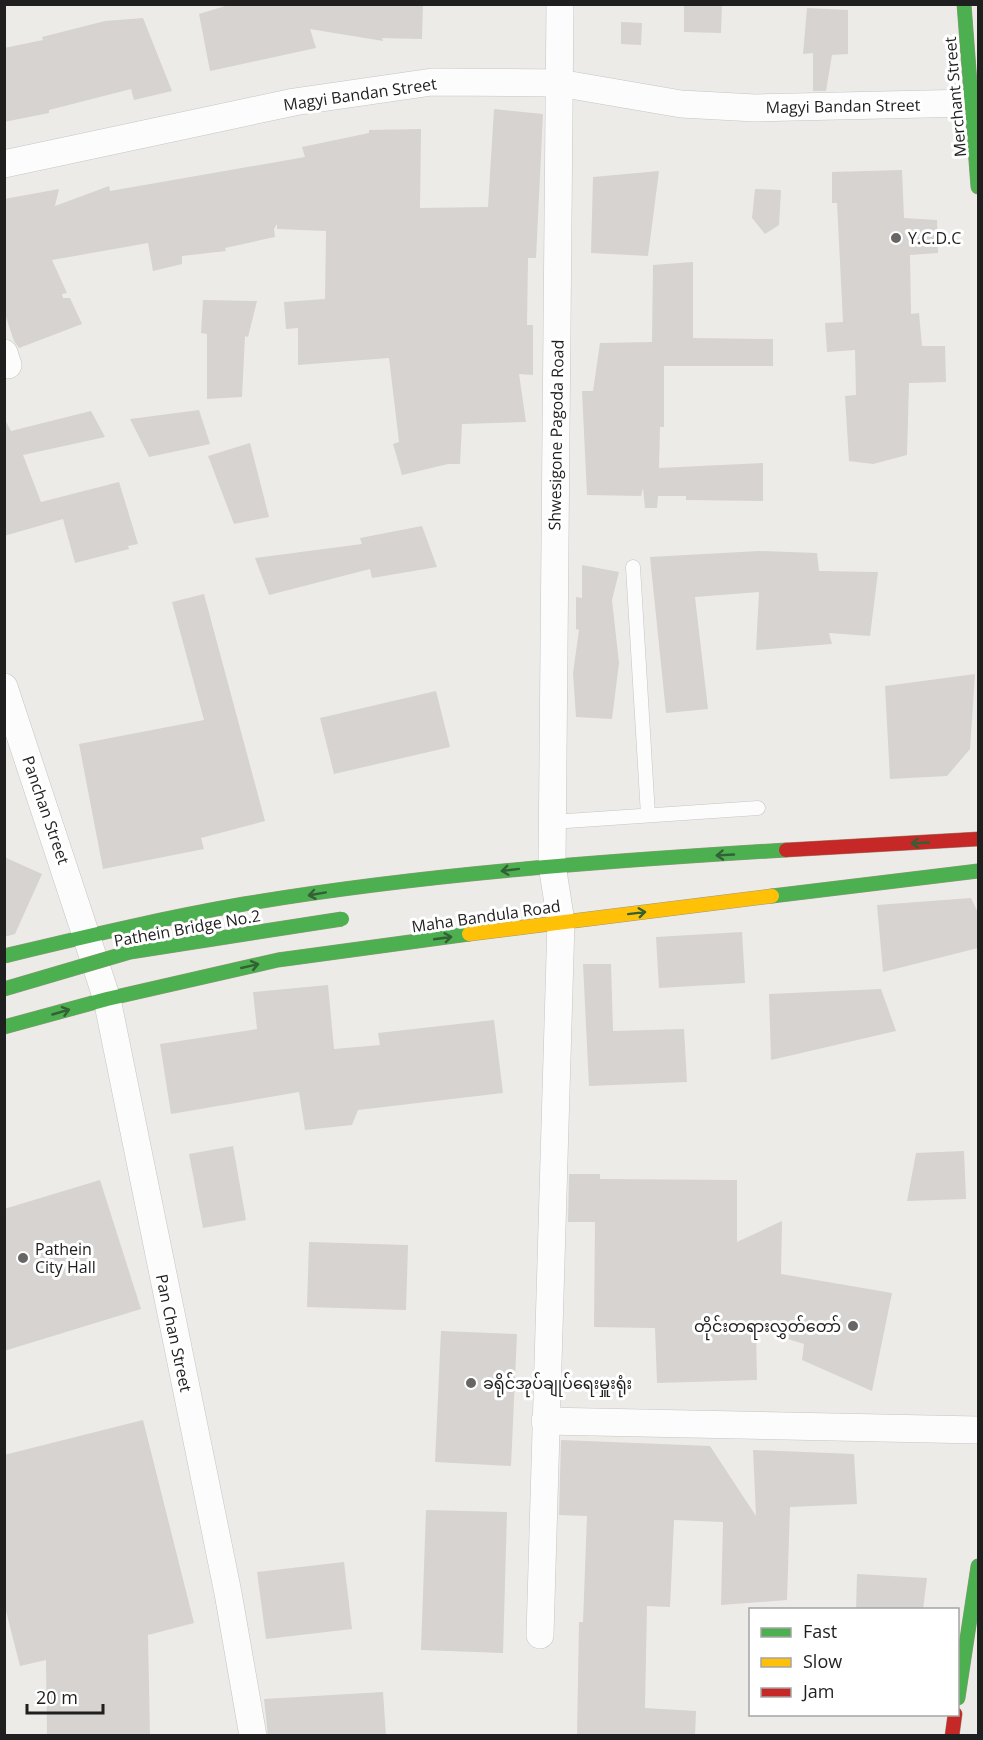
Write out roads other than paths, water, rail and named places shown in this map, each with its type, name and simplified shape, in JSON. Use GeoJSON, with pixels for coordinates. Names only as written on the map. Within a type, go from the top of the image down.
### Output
{"type":"FeatureCollection","features":[{"type":"Feature","properties":{"kind":"main road","name":"Merchant Street"},"geometry":{"type":"LineString","coordinates":[[964,4],[978,186]]}},
{"type":"Feature","properties":{"kind":"main road"},"geometry":{"type":"LineString","coordinates":[[4,956],[87,933],[341,889],[552,865],[978,839]]}},
{"type":"Feature","properties":{"kind":"main road","name":"Maha Bandula Road"},"geometry":{"type":"LineString","coordinates":[[4,1028],[107,999],[278,960],[561,922],[978,872]]}},
{"type":"Feature","properties":{"kind":"main road"},"geometry":{"type":"LineString","coordinates":[[378,898],[404,882]]}},
{"type":"Feature","properties":{"kind":"main road","name":"Pathein Bridge No.2"},"geometry":{"type":"LineString","coordinates":[[4,989],[129,952],[349,919]]}},
{"type":"Feature","properties":{"kind":"main road"},"geometry":{"type":"LineString","coordinates":[[375,931],[407,943]]}},
{"type":"Feature","properties":{"kind":"main road"},"geometry":{"type":"LineString","coordinates":[[959,1685],[978,1566]]}},
{"type":"Feature","properties":{"kind":"main road"},"geometry":{"type":"LineString","coordinates":[[951,1736],[955,1716]]}},
{"type":"Feature","properties":{"kind":"street","name":"Shwesigone Pagoda Road"},"geometry":{"type":"LineString","coordinates":[[540,1635],[544,1421],[561,922],[552,865],[560,4]]}},
{"type":"Feature","properties":{"kind":"street","name":"Magyi Bandan Street"},"geometry":{"type":"LineString","coordinates":[[4,164],[294,102],[432,82],[559,83],[681,104],[755,108],[971,103]]}},
{"type":"Feature","properties":{"kind":"street","name":"Panchan Street"},"geometry":{"type":"LineString","coordinates":[[4,687],[87,933]]}},
{"type":"Feature","properties":{"kind":"street","name":"Pan Chan Street"},"geometry":{"type":"LineString","coordinates":[[87,933],[107,999],[228,1593],[253,1736]]}},
{"type":"Feature","properties":{"kind":"street"},"geometry":{"type":"LineString","coordinates":[[544,1421],[978,1430]]}},
{"type":"Feature","properties":{"kind":"lane"},"geometry":{"type":"LineString","coordinates":[[633,567],[648,815]]}},
{"type":"Feature","properties":{"kind":"lane"},"geometry":{"type":"LineString","coordinates":[[552,822],[758,808]]}},
{"type":"Feature","properties":{"kind":"place","name":"Y.C.D.C"},"geometry":{"type":"Point","coordinates":[896,238]}},
{"type":"Feature","properties":{"kind":"place","name":"Pathein City Hall"},"geometry":{"type":"Point","coordinates":[23,1258]}},
{"type":"Feature","properties":{"kind":"place","name":"တိုင်းတရားလွှတ်တော်"},"geometry":{"type":"Point","coordinates":[853,1326]}},
{"type":"Feature","properties":{"kind":"place","name":"ခရိုင်အုပ်ချုပ်ရေးမှူးရုံး"},"geometry":{"type":"Point","coordinates":[471,1383]}}]}
